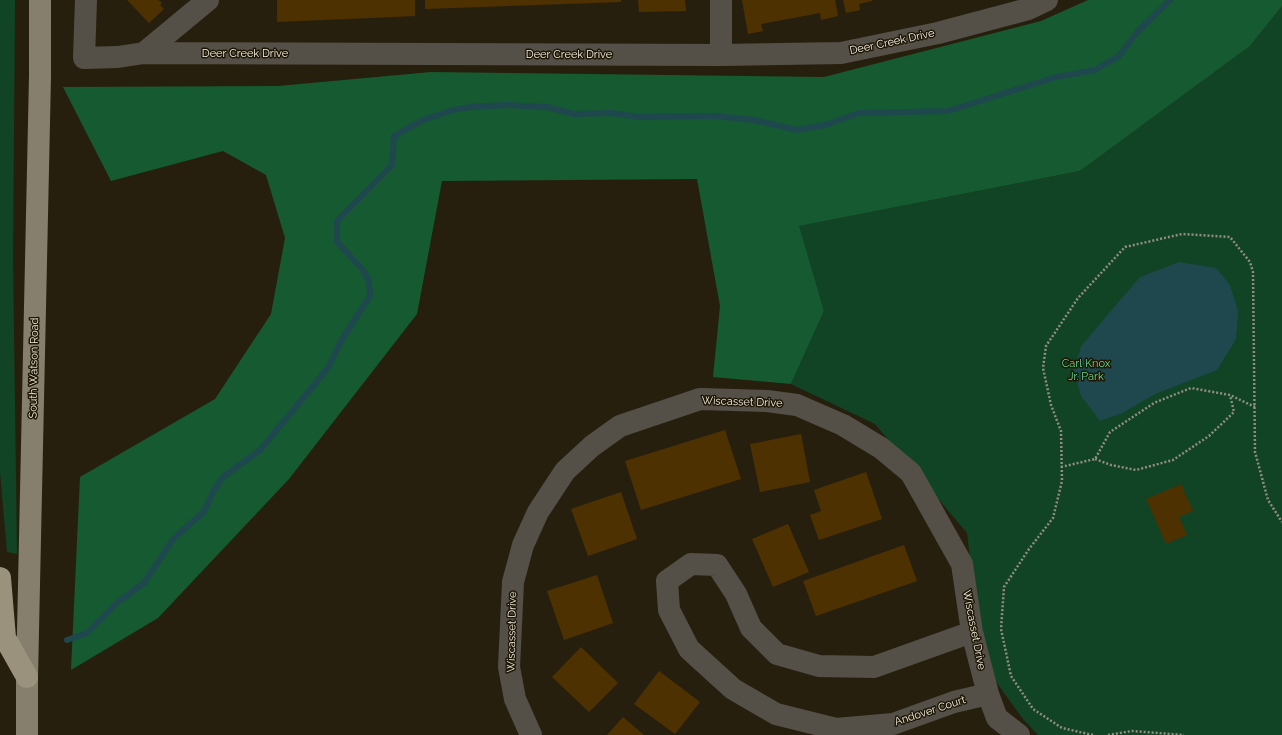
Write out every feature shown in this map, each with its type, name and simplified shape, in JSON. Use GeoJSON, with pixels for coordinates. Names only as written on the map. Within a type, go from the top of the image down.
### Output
{"type":"FeatureCollection","features":[{"type":"Feature","properties":{"kind":"highway"},"geometry":{"type":"LineString","coordinates":[[0,578],[5,638],[27,677]]}},
{"type":"Feature","properties":{"kind":"main road","name":"South Watson Road"},"geometry":{"type":"LineString","coordinates":[[28,735],[27,677],[40,76],[40,0]]}},
{"type":"Feature","properties":{"kind":"street","name":"Deer Creek Drive"},"geometry":{"type":"LineString","coordinates":[[86,0],[84,58],[118,57],[144,54],[721,56],[841,53],[938,33],[1028,9],[1047,0]]}},
{"type":"Feature","properties":{"kind":"street"},"geometry":{"type":"LineString","coordinates":[[144,54],[208,0]]}},
{"type":"Feature","properties":{"kind":"street"},"geometry":{"type":"LineString","coordinates":[[721,0],[721,56]]}},
{"type":"Feature","properties":{"kind":"street","name":"Wiscasset Drive"},"geometry":{"type":"LineString","coordinates":[[531,735],[515,699],[509,667],[513,582],[523,545],[538,512],[565,471],[592,446],[620,426],[700,399],[767,401],[797,405],[843,425],[881,448],[911,473],[962,564],[972,632],[988,694],[997,718],[1019,735]]}},
{"type":"Feature","properties":{"kind":"street","name":"Andover Court"},"geometry":{"type":"LineString","coordinates":[[972,632],[874,667],[819,666],[777,654],[751,628],[736,594],[717,565],[691,564],[667,581],[668,610],[689,649],[733,690],[776,714],[836,729],[893,724],[954,702],[988,694]]}},
{"type":"Feature","properties":{"kind":"path"},"geometry":{"type":"LineString","coordinates":[[1092,735],[1062,728],[1033,709],[1012,676],[1001,629],[1004,587],[1029,549],[1053,518],[1062,481],[1061,431],[1052,405],[1043,368],[1046,346],[1078,298],[1125,247],[1182,234],[1230,237],[1250,262],[1253,272],[1255,452],[1268,500],[1282,522]]}},
{"type":"Feature","properties":{"kind":"path"},"geometry":{"type":"LineString","coordinates":[[1094,459],[1110,432],[1154,403],[1191,388],[1230,396],[1254,407]]}},
{"type":"Feature","properties":{"kind":"path"},"geometry":{"type":"LineString","coordinates":[[1061,467],[1094,459],[1111,465],[1136,470],[1173,460],[1210,436],[1234,412],[1230,396]]}},
{"type":"Feature","properties":{"kind":"path"},"geometry":{"type":"LineString","coordinates":[[1108,735],[1132,731],[1184,735]]}},
{"type":"Feature","properties":{"kind":"green space"},"geometry":{"type":"Polygon","coordinates":[[[0,0],[15,0],[13,260],[17,554],[7,552],[0,472],[0,0]]]}},
{"type":"Feature","properties":{"kind":"green space"},"geometry":{"type":"Polygon","coordinates":[[[1088,0],[1282,0],[1282,6],[1250,46],[1080,171],[799,226],[824,311],[791,384],[713,377],[720,306],[697,179],[442,181],[417,314],[289,479],[158,618],[71,670],[80,477],[215,399],[271,314],[285,238],[266,175],[223,151],[111,181],[63,87],[278,86],[431,72],[824,77],[1041,21],[1088,0]]]}},
{"type":"Feature","properties":{"kind":"green space","name":"Carl Knox Jr. Park"},"geometry":{"type":"Polygon","coordinates":[[[1282,6],[1282,735],[1038,735],[1023,719],[983,664],[967,533],[875,424],[791,384],[824,311],[798,226],[1080,171],[1250,46],[1282,6]]]}},
{"type":"Feature","properties":{"kind":"water"},"geometry":{"type":"Polygon","coordinates":[[[1179,262],[1216,268],[1230,285],[1238,311],[1236,339],[1217,370],[1155,394],[1122,413],[1100,421],[1081,396],[1074,371],[1081,346],[1140,277],[1179,262]]]}},
{"type":"Feature","properties":{"kind":"building"},"geometry":{"type":"Polygon","coordinates":[[[127,0],[158,0],[162,3],[160,5],[164,9],[149,23],[127,0]]]}},
{"type":"Feature","properties":{"kind":"building"},"geometry":{"type":"Polygon","coordinates":[[[277,0],[415,0],[415,16],[277,22],[277,0]]]}},
{"type":"Feature","properties":{"kind":"building"},"geometry":{"type":"Polygon","coordinates":[[[425,0],[621,0],[621,2],[425,9],[425,0]]]}},
{"type":"Feature","properties":{"kind":"building"},"geometry":{"type":"Polygon","coordinates":[[[638,0],[685,0],[686,11],[639,12],[638,0]]]}},
{"type":"Feature","properties":{"kind":"building"},"geometry":{"type":"Polygon","coordinates":[[[742,0],[835,0],[838,16],[821,20],[820,13],[761,24],[763,31],[748,34],[742,0]]]}},
{"type":"Feature","properties":{"kind":"building"},"geometry":{"type":"Polygon","coordinates":[[[843,0],[872,1],[859,4],[860,10],[846,13],[843,0]]]}},
{"type":"Feature","properties":{"kind":"building"},"geometry":{"type":"Polygon","coordinates":[[[725,430],[741,479],[641,510],[625,461],[725,430]]]}},
{"type":"Feature","properties":{"kind":"building"},"geometry":{"type":"Polygon","coordinates":[[[801,434],[810,482],[760,492],[750,444],[801,434]]]}},
{"type":"Feature","properties":{"kind":"building"},"geometry":{"type":"Polygon","coordinates":[[[866,472],[882,519],[819,540],[810,515],[821,511],[814,490],[866,472]]]}},
{"type":"Feature","properties":{"kind":"building"},"geometry":{"type":"Polygon","coordinates":[[[1181,484],[1193,511],[1179,517],[1187,535],[1166,544],[1146,499],[1181,484]]]}},
{"type":"Feature","properties":{"kind":"building"},"geometry":{"type":"Polygon","coordinates":[[[621,492],[637,539],[588,556],[571,509],[621,492]]]}},
{"type":"Feature","properties":{"kind":"building"},"geometry":{"type":"Polygon","coordinates":[[[788,524],[809,572],[773,587],[752,539],[788,524]]]}},
{"type":"Feature","properties":{"kind":"building"},"geometry":{"type":"Polygon","coordinates":[[[904,545],[917,581],[816,616],[803,581],[904,545]]]}},
{"type":"Feature","properties":{"kind":"building"},"geometry":{"type":"Polygon","coordinates":[[[597,575],[613,623],[564,640],[547,591],[597,575]]]}},
{"type":"Feature","properties":{"kind":"building"},"geometry":{"type":"Polygon","coordinates":[[[581,647],[618,683],[589,712],[552,677],[581,647]]]}},
{"type":"Feature","properties":{"kind":"building"},"geometry":{"type":"Polygon","coordinates":[[[659,671],[700,702],[675,734],[634,704],[659,671]]]}},
{"type":"Feature","properties":{"kind":"building"},"geometry":{"type":"Polygon","coordinates":[[[623,717],[644,735],[607,735],[623,717]]]}},
{"type":"Feature","properties":{"kind":"waterway"},"geometry":{"type":"LineString","coordinates":[[67,640],[87,633],[118,602],[144,583],[174,538],[204,512],[213,492],[223,477],[260,450],[328,368],[341,341],[370,296],[369,281],[363,270],[337,242],[337,221],[392,165],[394,136],[423,120],[453,110],[471,107],[506,105],[547,107],[574,114],[613,113],[638,117],[716,116],[754,120],[797,130],[825,125],[859,113],[948,111],[1056,77],[1095,70],[1119,56],[1138,31],[1170,0]]}}]}
